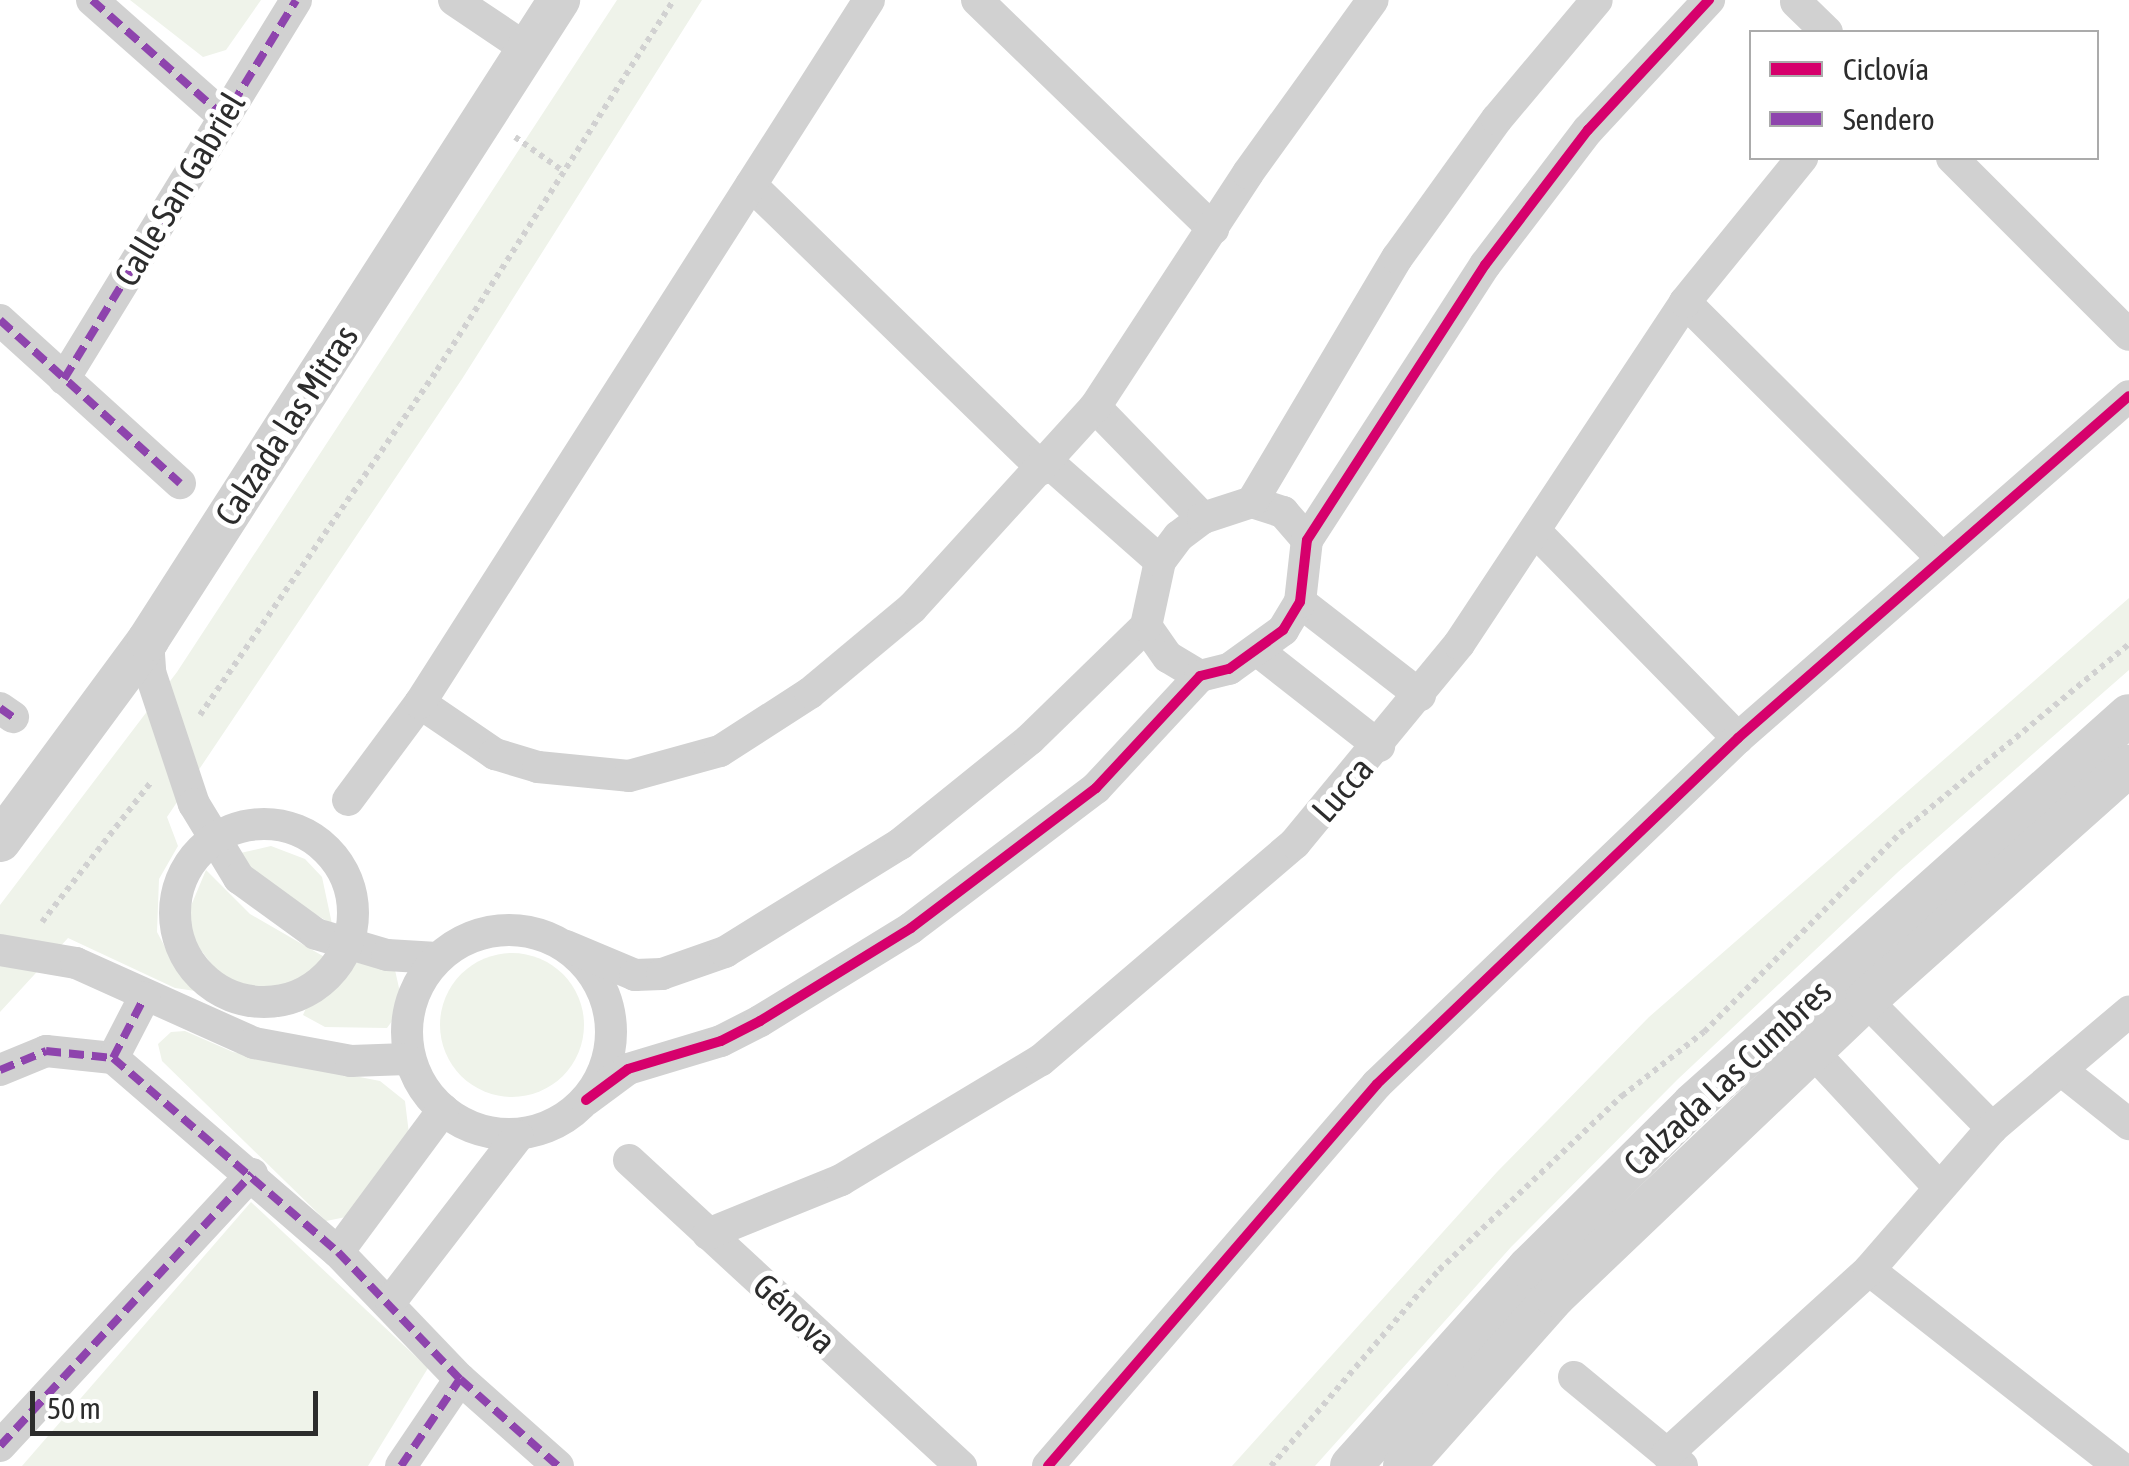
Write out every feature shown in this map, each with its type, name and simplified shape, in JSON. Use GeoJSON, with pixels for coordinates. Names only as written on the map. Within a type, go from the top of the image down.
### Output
{"type":"FeatureCollection","features":[{"type":"Feature","properties":{"kind":"street"},"geometry":{"type":"LineString","coordinates":[[92,0],[222,115]]}},
{"type":"Feature","properties":{"kind":"street","name":"Calle San Gabriel"},"geometry":{"type":"LineString","coordinates":[[64,379],[222,115],[296,0]]}},
{"type":"Feature","properties":{"kind":"street"},"geometry":{"type":"LineString","coordinates":[[454,0],[527,48]]}},
{"type":"Feature","properties":{"kind":"street","name":"Calzada las Mitras"},"geometry":{"type":"LineString","coordinates":[[0,841],[148,640],[559,0]]}},
{"type":"Feature","properties":{"kind":"street"},"geometry":{"type":"LineString","coordinates":[[348,800],[420,703],[869,0]]}},
{"type":"Feature","properties":{"kind":"street"},"geometry":{"type":"LineString","coordinates":[[976,0],[1213,229]]}},
{"type":"Feature","properties":{"kind":"street"},"geometry":{"type":"LineString","coordinates":[[420,703],[495,754],[538,768],[629,776],[679,767],[767,725],[912,608],[1046,466],[1095,407],[1373,0]]}},
{"type":"Feature","properties":{"kind":"street"},"geometry":{"type":"LineString","coordinates":[[1252,502],[1396,258],[1497,119],[1597,0]]}},
{"type":"Feature","properties":{"kind":"street"},"geometry":{"type":"LineString","coordinates":[[1307,540],[1283,512],[1252,502],[1204,518],[1160,561],[1146,626],[1030,739],[914,833],[725,952],[662,974],[635,975],[535,932],[500,929],[466,938],[437,958],[417,986],[407,1020],[407,1059],[444,1110],[468,1125],[518,1136],[559,1122],[628,1069],[720,1041],[760,1021],[911,928],[1096,788],[1200,676],[1229,668],[1283,630],[1300,602],[1307,540],[1510,229],[1588,130],[1709,0]]}},
{"type":"Feature","properties":{"kind":"street"},"geometry":{"type":"LineString","coordinates":[[1796,2],[1824,30]]}},
{"type":"Feature","properties":{"kind":"street","name":"Lucca"},"geometry":{"type":"LineString","coordinates":[[708,1234],[841,1180],[1041,1060],[1246,891],[1379,746],[1420,695],[1536,531],[1685,302],[1800,160]]}},
{"type":"Feature","properties":{"kind":"street"},"geometry":{"type":"LineString","coordinates":[[1954,160],[2129,334]]}},
{"type":"Feature","properties":{"kind":"street"},"geometry":{"type":"LineString","coordinates":[[751,185],[1046,466],[1160,561]]}},
{"type":"Feature","properties":{"kind":"street"},"geometry":{"type":"LineString","coordinates":[[1685,302],[1942,558]]}},
{"type":"Feature","properties":{"kind":"street"},"geometry":{"type":"LineString","coordinates":[[0,320],[180,483]]}},
{"type":"Feature","properties":{"kind":"street"},"geometry":{"type":"LineString","coordinates":[[1048,1466],[1377,1084],[1738,738],[2129,396]]}},
{"type":"Feature","properties":{"kind":"street"},"geometry":{"type":"LineString","coordinates":[[1095,407],[1204,518]]}},
{"type":"Feature","properties":{"kind":"street"},"geometry":{"type":"LineString","coordinates":[[1536,531],[1738,738]]}},
{"type":"Feature","properties":{"kind":"street"},"geometry":{"type":"LineString","coordinates":[[1300,602],[1420,695]]}},
{"type":"Feature","properties":{"kind":"street"},"geometry":{"type":"LineString","coordinates":[[1146,626],[1168,657],[1200,676]]}},
{"type":"Feature","properties":{"kind":"street"},"geometry":{"type":"LineString","coordinates":[[148,640],[150,672],[175,752],[212,840],[269,906],[316,934],[348,944],[387,955],[437,958]]}},
{"type":"Feature","properties":{"kind":"street"},"geometry":{"type":"LineString","coordinates":[[1258,650],[1379,746]]}},
{"type":"Feature","properties":{"kind":"street","name":"Calzada Las Cumbres"},"geometry":{"type":"LineString","coordinates":[[1351,1466],[1528,1268],[1798,1036],[2129,715]]}},
{"type":"Feature","properties":{"kind":"street","name":"Calzada Las Cumbres"},"geometry":{"type":"LineString","coordinates":[[1852,986],[2129,766]]}},
{"type":"Feature","properties":{"kind":"street"},"geometry":{"type":"LineString","coordinates":[[264,823],[318,841],[350,888],[348,944],[324,981],[266,1003],[223,993],[199,975],[176,934],[177,890],[189,862],[212,840],[264,823]]}},
{"type":"Feature","properties":{"kind":"street"},"geometry":{"type":"LineString","coordinates":[[566,946],[592,970],[608,1002],[612,1036],[604,1070],[586,1100]]}},
{"type":"Feature","properties":{"kind":"street"},"geometry":{"type":"LineString","coordinates":[[10,950],[76,963],[144,998],[254,1043],[351,1060],[407,1059]]}},
{"type":"Feature","properties":{"kind":"street"},"geometry":{"type":"LineString","coordinates":[[1852,986],[1992,1128]]}},
{"type":"Feature","properties":{"kind":"street"},"geometry":{"type":"LineString","coordinates":[[112,1058],[144,998]]}},
{"type":"Feature","properties":{"kind":"street"},"geometry":{"type":"LineString","coordinates":[[266,1003],[290,1050]]}},
{"type":"Feature","properties":{"kind":"street"},"geometry":{"type":"LineString","coordinates":[[1574,1378],[1674,1460],[1869,1270],[1992,1128],[2129,1012]]}},
{"type":"Feature","properties":{"kind":"street"},"geometry":{"type":"LineString","coordinates":[[1798,1036],[1938,1186]]}},
{"type":"Feature","properties":{"kind":"street","name":"Calzada Las Cumbres"},"geometry":{"type":"LineString","coordinates":[[1404,1466],[1555,1296],[1798,1036]]}},
{"type":"Feature","properties":{"kind":"street"},"geometry":{"type":"LineString","coordinates":[[0,1070],[46,1051],[112,1058],[252,1174],[338,1252],[391,1301],[460,1379],[558,1466]]}},
{"type":"Feature","properties":{"kind":"street"},"geometry":{"type":"LineString","coordinates":[[2060,1070],[2129,1124]]}},
{"type":"Feature","properties":{"kind":"street"},"geometry":{"type":"LineString","coordinates":[[338,1252],[444,1110]]}},
{"type":"Feature","properties":{"kind":"street"},"geometry":{"type":"LineString","coordinates":[[391,1301],[518,1136]]}},
{"type":"Feature","properties":{"kind":"street","name":"Génova"},"geometry":{"type":"LineString","coordinates":[[629,1160],[961,1466]]}},
{"type":"Feature","properties":{"kind":"street"},"geometry":{"type":"LineString","coordinates":[[0,1446],[252,1174]]}},
{"type":"Feature","properties":{"kind":"street"},"geometry":{"type":"LineString","coordinates":[[1869,1270],[2119,1466]]}},
{"type":"Feature","properties":{"kind":"street"},"geometry":{"type":"LineString","coordinates":[[401,1466],[460,1379]]}},
{"type":"Feature","properties":{"kind":"path"},"geometry":{"type":"LineString","coordinates":[[10,950],[175,752],[437,370],[674,0]]}},
{"type":"Feature","properties":{"kind":"path"},"geometry":{"type":"LineString","coordinates":[[484,116],[563,171]]}},
{"type":"Feature","properties":{"kind":"path"},"geometry":{"type":"LineString","coordinates":[[1271,1466],[1439,1270],[1622,1096],[1704,1032],[1900,833],[2129,644]]}},
{"type":"Feature","properties":{"kind":"shaded area"},"geometry":{"type":"Polygon","coordinates":[[[130,0],[261,0],[226,50],[203,57],[130,0]]]}},
{"type":"Feature","properties":{"kind":"shaded area"},"geometry":{"type":"Polygon","coordinates":[[[617,0],[702,0],[462,379],[167,817],[178,846],[159,879],[157,932],[175,966],[202,992],[175,988],[68,938],[0,1012],[0,905],[177,672],[617,0]]]}},
{"type":"Feature","properties":{"kind":"shaded area"},"geometry":{"type":"Polygon","coordinates":[[[2129,598],[2129,670],[1898,872],[1677,1080],[1512,1246],[1315,1466],[1232,1466],[1497,1172],[1649,1017],[2129,598]]]}},
{"type":"Feature","properties":{"kind":"shaded area"},"geometry":{"type":"Polygon","coordinates":[[[271,846],[305,859],[322,877],[332,924],[284,896],[236,854],[271,846]]]}},
{"type":"Feature","properties":{"kind":"shaded area"},"geometry":{"type":"Polygon","coordinates":[[[206,870],[250,914],[328,959],[291,987],[266,991],[221,977],[192,938],[188,913],[206,870]]]}},
{"type":"Feature","properties":{"kind":"shaded area"},"geometry":{"type":"Polygon","coordinates":[[[512,953],[540,958],[563,974],[579,997],[584,1025],[579,1053],[563,1076],[540,1092],[512,1097],[484,1092],[461,1076],[445,1053],[440,1025],[445,997],[461,974],[484,958],[512,953]]]}},
{"type":"Feature","properties":{"kind":"shaded area"},"geometry":{"type":"Polygon","coordinates":[[[353,962],[395,970],[403,1006],[387,1028],[325,1027],[303,1015],[310,999],[340,982],[353,962]]]}},
{"type":"Feature","properties":{"kind":"shaded area"},"geometry":{"type":"Polygon","coordinates":[[[185,1031],[233,1052],[380,1081],[405,1101],[409,1134],[346,1217],[326,1221],[162,1061],[158,1044],[171,1032],[185,1031]]]}},
{"type":"Feature","properties":{"kind":"shaded area"},"geometry":{"type":"Polygon","coordinates":[[[251,1202],[428,1368],[368,1466],[22,1466],[251,1202]]]}},
{"type":"Feature","properties":{"kind":"marked path"},"geometry":{"type":"LineString","coordinates":[[92,0],[222,115]]}},
{"type":"Feature","properties":{"kind":"marked path"},"geometry":{"type":"LineString","coordinates":[[64,379],[296,0]]}},
{"type":"Feature","properties":{"kind":"marked path"},"geometry":{"type":"LineString","coordinates":[[0,320],[180,483]]}},
{"type":"Feature","properties":{"kind":"marked path"},"geometry":{"type":"LineString","coordinates":[[0,708],[13,717]]}},
{"type":"Feature","properties":{"kind":"marked path"},"geometry":{"type":"LineString","coordinates":[[113,1058],[144,998]]}},
{"type":"Feature","properties":{"kind":"marked path"},"geometry":{"type":"LineString","coordinates":[[0,1070],[46,1051],[113,1058],[338,1252],[460,1379],[558,1466]]}},
{"type":"Feature","properties":{"kind":"marked path"},"geometry":{"type":"LineString","coordinates":[[0,1446],[252,1174]]}},
{"type":"Feature","properties":{"kind":"marked path"},"geometry":{"type":"LineString","coordinates":[[401,1466],[460,1379]]}},
{"type":"Feature","properties":{"kind":"cycle path"},"geometry":{"type":"LineString","coordinates":[[586,1100],[628,1069],[721,1041],[760,1021],[911,928],[1096,788],[1200,676],[1229,669],[1283,630],[1300,602],[1307,540],[1485,265],[1588,130],[1709,0]]}},
{"type":"Feature","properties":{"kind":"cycle path"},"geometry":{"type":"LineString","coordinates":[[1048,1466],[1377,1084],[1738,738],[2129,396]]}}]}
